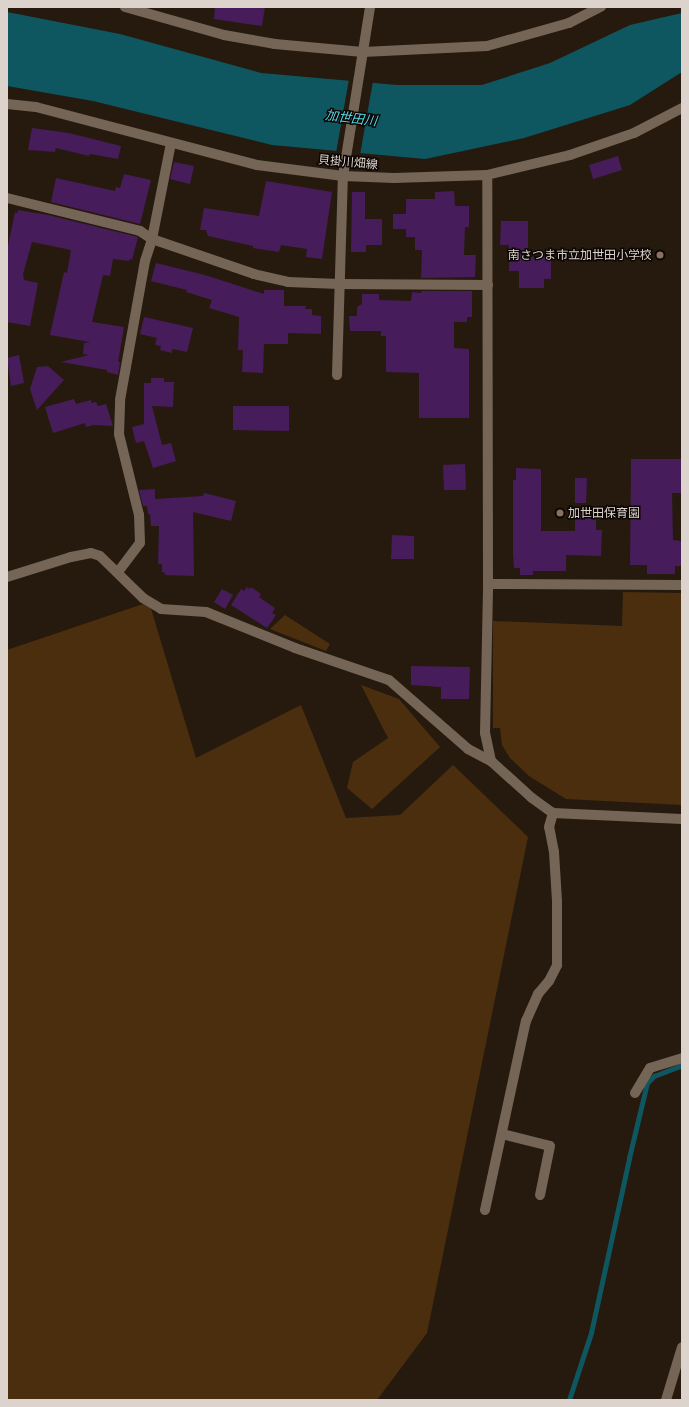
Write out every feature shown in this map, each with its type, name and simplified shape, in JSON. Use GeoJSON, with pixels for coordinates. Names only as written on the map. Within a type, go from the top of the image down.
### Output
{"type":"FeatureCollection","features":[{"type":"Feature","properties":{"kind":"street"},"geometry":{"type":"LineString","coordinates":[[125,7],[224,35],[362,57],[487,46],[562,25],[597,8]]}},
{"type":"Feature","properties":{"kind":"street"},"geometry":{"type":"LineString","coordinates":[[337,375],[344,171],[370,7]]}},
{"type":"Feature","properties":{"kind":"street","name":"貝掛川畑線"},"geometry":{"type":"LineString","coordinates":[[7,104],[36,107],[257,165],[344,171],[394,178],[488,175],[570,155],[634,134],[682,108]]}},
{"type":"Feature","properties":{"kind":"street"},"geometry":{"type":"LineString","coordinates":[[118,572],[140,543],[138,515],[119,434],[120,400],[145,261],[152,239],[171,143]]}},
{"type":"Feature","properties":{"kind":"street"},"geometry":{"type":"LineString","coordinates":[[488,175],[488,584],[485,733],[491,761]]}},
{"type":"Feature","properties":{"kind":"street"},"geometry":{"type":"LineString","coordinates":[[7,198],[140,231],[152,239],[254,274],[288,282],[339,284],[488,285]]}},
{"type":"Feature","properties":{"kind":"street"},"geometry":{"type":"LineString","coordinates":[[7,577],[71,556],[91,553],[100,556],[143,598],[161,609],[206,612],[295,648],[389,680],[468,749],[491,761],[532,798],[553,813],[682,819]]}},
{"type":"Feature","properties":{"kind":"street"},"geometry":{"type":"LineString","coordinates":[[488,584],[682,585]]}},
{"type":"Feature","properties":{"kind":"street"},"geometry":{"type":"LineString","coordinates":[[485,1210],[526,1021],[538,994],[550,981],[557,965],[557,901],[554,852],[550,827],[553,813]]}},
{"type":"Feature","properties":{"kind":"street"},"geometry":{"type":"LineString","coordinates":[[635,1094],[650,1068],[682,1058]]}},
{"type":"Feature","properties":{"kind":"street"},"geometry":{"type":"LineString","coordinates":[[502,1134],[550,1146],[540,1195]]}},
{"type":"Feature","properties":{"kind":"street"},"geometry":{"type":"LineString","coordinates":[[666,1400],[682,1347]]}},
{"type":"Feature","properties":{"kind":"shaded area"},"geometry":{"type":"Polygon","coordinates":[[[623,592],[682,593],[682,805],[566,799],[529,776],[510,758],[502,745],[500,728],[493,728],[493,621],[622,626],[623,592]]]}},
{"type":"Feature","properties":{"kind":"shaded area"},"geometry":{"type":"Polygon","coordinates":[[[149,602],[196,758],[301,705],[346,818],[400,815],[453,765],[528,837],[427,1333],[377,1400],[8,1400],[7,650],[149,602]]]}},
{"type":"Feature","properties":{"kind":"shaded area"},"geometry":{"type":"Polygon","coordinates":[[[285,615],[330,644],[326,651],[270,629],[285,615]]]}},
{"type":"Feature","properties":{"kind":"shaded area"},"geometry":{"type":"Polygon","coordinates":[[[361,685],[399,699],[440,747],[372,809],[347,788],[353,762],[388,738],[361,685]]]}},
{"type":"Feature","properties":{"kind":"water","name":"加世田川"},"geometry":{"type":"Polygon","coordinates":[[[7,12],[120,34],[261,73],[397,85],[482,85],[550,63],[630,25],[682,13],[682,72],[630,105],[524,138],[425,159],[272,145],[93,101],[7,86],[7,12]]]}},
{"type":"Feature","properties":{"kind":"pier"},"geometry":{"type":"Polygon","coordinates":[[[349,79],[373,81],[360,155],[336,153],[349,79]]]}},
{"type":"Feature","properties":{"kind":"building"},"geometry":{"type":"Polygon","coordinates":[[[215,7],[265,7],[262,26],[214,19],[215,7]]]}},
{"type":"Feature","properties":{"kind":"building"},"geometry":{"type":"Polygon","coordinates":[[[32,128],[69,133],[121,146],[118,159],[90,154],[89,156],[56,148],[55,152],[28,150],[32,128]]]}},
{"type":"Feature","properties":{"kind":"building"},"geometry":{"type":"Polygon","coordinates":[[[618,156],[622,170],[593,179],[589,165],[618,156]]]}},
{"type":"Feature","properties":{"kind":"building"},"geometry":{"type":"Polygon","coordinates":[[[174,162],[194,166],[190,184],[170,179],[174,162]]]}},
{"type":"Feature","properties":{"kind":"building"},"geometry":{"type":"Polygon","coordinates":[[[124,174],[151,180],[140,224],[51,202],[56,178],[115,191],[116,187],[120,188],[124,174]]]}},
{"type":"Feature","properties":{"kind":"building"},"geometry":{"type":"Polygon","coordinates":[[[266,181],[332,192],[322,259],[306,257],[307,249],[281,245],[279,252],[253,248],[253,246],[208,236],[206,230],[200,230],[204,208],[259,216],[266,181]]]}},
{"type":"Feature","properties":{"kind":"building"},"geometry":{"type":"Polygon","coordinates":[[[454,191],[455,206],[469,206],[469,227],[465,227],[464,255],[476,255],[475,277],[421,278],[422,250],[415,250],[415,237],[406,237],[406,229],[393,229],[393,214],[406,214],[406,199],[435,199],[435,192],[454,191]]]}},
{"type":"Feature","properties":{"kind":"building"},"geometry":{"type":"Polygon","coordinates":[[[352,192],[365,192],[365,219],[382,219],[382,245],[366,245],[366,252],[351,252],[352,192]]]}},
{"type":"Feature","properties":{"kind":"building"},"geometry":{"type":"Polygon","coordinates":[[[18,210],[48,215],[138,237],[132,260],[113,259],[110,276],[103,275],[92,322],[124,327],[118,362],[120,362],[118,375],[107,372],[107,370],[61,362],[89,355],[83,354],[84,343],[90,342],[50,335],[64,272],[67,273],[71,250],[32,242],[23,274],[24,280],[38,283],[30,326],[7,322],[7,251],[15,212],[18,213],[18,210]]]}},
{"type":"Feature","properties":{"kind":"building"},"geometry":{"type":"Polygon","coordinates":[[[501,221],[528,221],[528,257],[551,257],[551,279],[544,279],[544,288],[519,288],[519,271],[509,271],[509,245],[500,245],[501,221]]]}},
{"type":"Feature","properties":{"kind":"building"},"geometry":{"type":"Polygon","coordinates":[[[156,263],[205,275],[264,294],[264,290],[284,290],[284,306],[306,306],[305,309],[312,309],[312,315],[321,316],[321,334],[288,333],[288,344],[264,344],[263,373],[242,372],[243,350],[238,350],[239,317],[209,308],[212,300],[186,292],[187,290],[151,281],[156,263]]]}},
{"type":"Feature","properties":{"kind":"building"},"geometry":{"type":"Polygon","coordinates":[[[421,291],[472,291],[472,317],[467,317],[467,322],[454,322],[454,348],[469,349],[469,418],[419,418],[419,373],[386,372],[386,336],[381,336],[381,331],[350,331],[349,316],[357,316],[357,307],[362,304],[362,294],[379,294],[379,300],[411,301],[412,292],[421,293],[421,291]]]}},
{"type":"Feature","properties":{"kind":"building"},"geometry":{"type":"Polygon","coordinates":[[[144,317],[193,328],[187,352],[172,349],[172,353],[160,350],[161,346],[155,345],[157,338],[140,334],[144,317]]]}},
{"type":"Feature","properties":{"kind":"building"},"geometry":{"type":"Polygon","coordinates":[[[19,355],[24,383],[11,386],[7,358],[19,355]]]}},
{"type":"Feature","properties":{"kind":"building"},"geometry":{"type":"Polygon","coordinates":[[[48,366],[64,380],[37,410],[30,389],[37,367],[48,366]]]}},
{"type":"Feature","properties":{"kind":"building"},"geometry":{"type":"Polygon","coordinates":[[[151,378],[164,378],[164,382],[174,382],[173,407],[152,406],[162,445],[171,443],[176,461],[153,468],[144,441],[136,443],[132,427],[144,424],[144,383],[151,383],[151,378]]]}},
{"type":"Feature","properties":{"kind":"building"},"geometry":{"type":"Polygon","coordinates":[[[74,399],[76,404],[91,400],[91,403],[96,402],[98,406],[106,404],[113,426],[93,425],[86,427],[85,423],[53,433],[45,407],[74,399]]]}},
{"type":"Feature","properties":{"kind":"building"},"geometry":{"type":"Polygon","coordinates":[[[233,406],[289,406],[289,431],[233,430],[233,406]]]}},
{"type":"Feature","properties":{"kind":"building"},"geometry":{"type":"Polygon","coordinates":[[[631,459],[682,459],[682,493],[672,493],[673,540],[682,541],[682,566],[675,566],[675,574],[647,574],[647,565],[630,565],[631,459]]]}},
{"type":"Feature","properties":{"kind":"building"},"geometry":{"type":"Polygon","coordinates":[[[465,464],[466,490],[444,490],[443,465],[465,464]]]}},
{"type":"Feature","properties":{"kind":"building"},"geometry":{"type":"Polygon","coordinates":[[[516,468],[541,469],[541,531],[575,531],[575,511],[596,511],[596,530],[602,530],[601,556],[566,555],[566,571],[533,571],[533,575],[520,575],[520,568],[514,568],[513,553],[513,480],[516,480],[516,468]]]}},
{"type":"Feature","properties":{"kind":"building"},"geometry":{"type":"Polygon","coordinates":[[[575,478],[587,478],[586,503],[575,503],[575,478]]]}},
{"type":"Feature","properties":{"kind":"building"},"geometry":{"type":"Polygon","coordinates":[[[155,489],[155,499],[203,496],[204,493],[236,501],[231,521],[193,512],[194,576],[165,575],[165,573],[162,572],[162,564],[158,564],[159,526],[151,526],[150,514],[148,514],[147,506],[143,506],[139,490],[155,489]]]}},
{"type":"Feature","properties":{"kind":"building"},"geometry":{"type":"Polygon","coordinates":[[[392,535],[414,536],[414,559],[391,559],[392,535]]]}},
{"type":"Feature","properties":{"kind":"building"},"geometry":{"type":"Polygon","coordinates":[[[247,587],[250,589],[251,587],[261,594],[259,597],[275,608],[272,613],[276,615],[267,628],[231,605],[241,589],[244,591],[247,587]]]}},
{"type":"Feature","properties":{"kind":"building"},"geometry":{"type":"Polygon","coordinates":[[[222,589],[233,595],[225,609],[214,602],[222,589]]]}},
{"type":"Feature","properties":{"kind":"building"},"geometry":{"type":"Polygon","coordinates":[[[411,666],[470,667],[469,699],[441,699],[441,687],[411,685],[411,666]]]}},
{"type":"Feature","properties":{"kind":"waterway"},"geometry":{"type":"LineString","coordinates":[[569,1400],[591,1333],[647,1083],[654,1076],[682,1065]]}},
{"type":"Feature","properties":{"kind":"place","name":"南さつま市立加世田小学校"},"geometry":{"type":"Point","coordinates":[660,255]}},
{"type":"Feature","properties":{"kind":"place","name":"加世田保育園"},"geometry":{"type":"Point","coordinates":[560,513]}}]}
